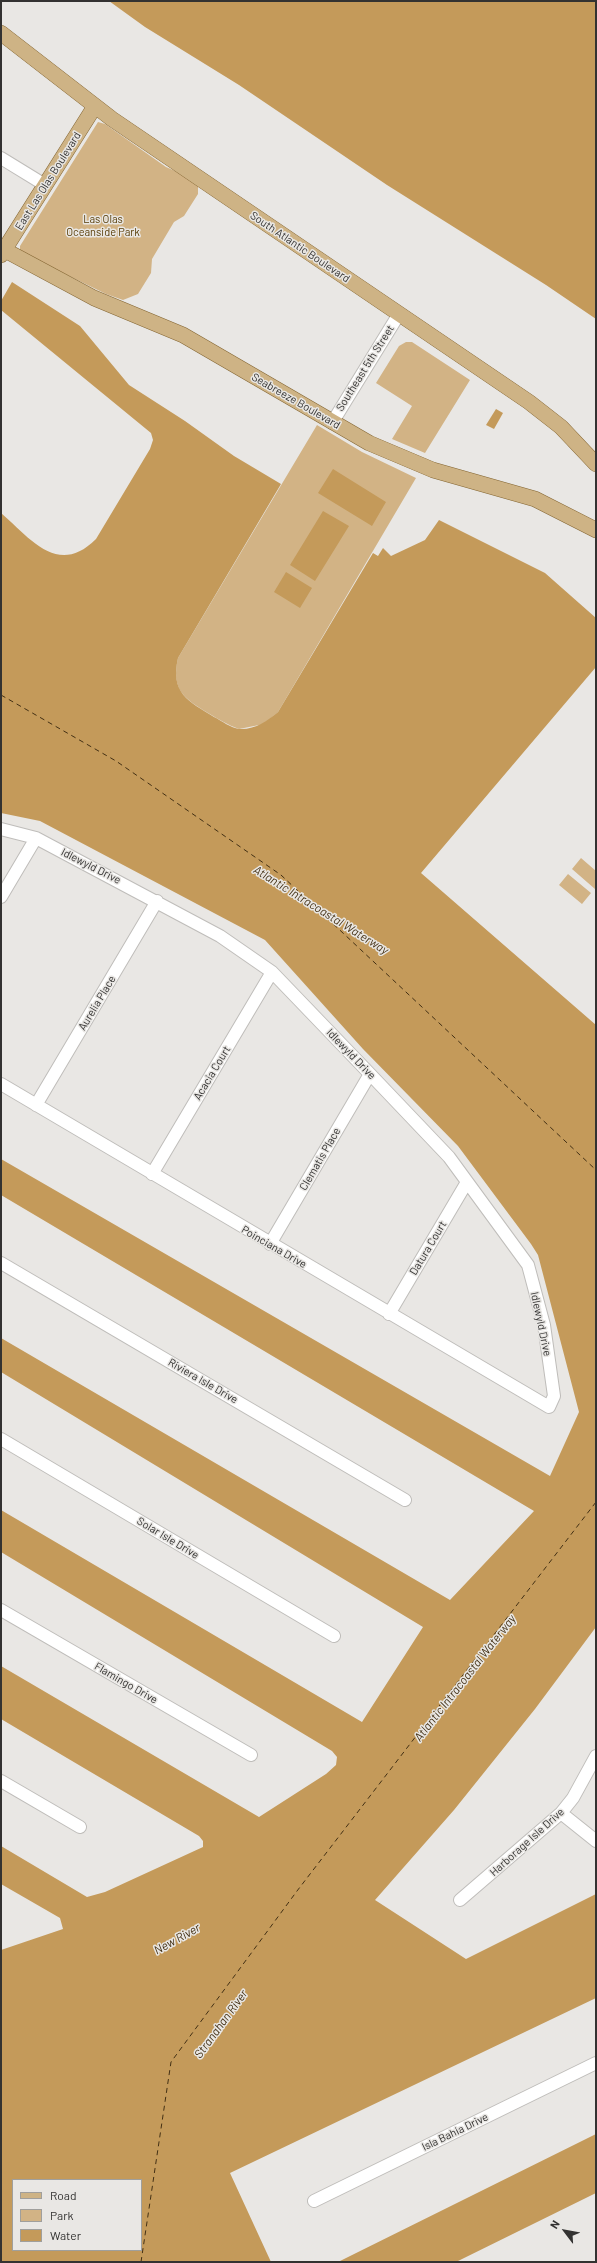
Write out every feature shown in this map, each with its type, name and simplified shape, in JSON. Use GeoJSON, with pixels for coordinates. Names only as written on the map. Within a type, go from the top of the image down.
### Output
{"type":"FeatureCollection","features":[{"type":"Feature","properties":{"kind":"main road","name":"South Atlantic Boulevard"},"geometry":{"type":"LineString","coordinates":[[1,33],[94,106],[542,412],[568,434],[596,464]]}},
{"type":"Feature","properties":{"kind":"main road","name":"East Las Olas Boulevard"},"geometry":{"type":"LineString","coordinates":[[2,251],[94,106]]}},
{"type":"Feature","properties":{"kind":"main road","name":"Seabreeze Boulevard"},"geometry":{"type":"LineString","coordinates":[[2,251],[82,292],[182,335],[332,423],[404,459],[447,474],[535,499],[591,522]]}},
{"type":"Feature","properties":{"kind":"street"},"geometry":{"type":"LineString","coordinates":[[1,158],[45,185]]}},
{"type":"Feature","properties":{"kind":"street","name":"Southeast 5th Street"},"geometry":{"type":"LineString","coordinates":[[332,423],[399,314]]}},
{"type":"Feature","properties":{"kind":"street","name":"Idlewyld Drive"},"geometry":{"type":"LineString","coordinates":[[1,829],[36,838],[157,900],[220,936],[272,972],[449,1157],[528,1265],[544,1325],[554,1396],[549,1408]]}},
{"type":"Feature","properties":{"kind":"street"},"geometry":{"type":"LineString","coordinates":[[1,897],[36,838]]}},
{"type":"Feature","properties":{"kind":"street","name":"Aurelia Place"},"geometry":{"type":"LineString","coordinates":[[36,1105],[157,900]]}},
{"type":"Feature","properties":{"kind":"street","name":"Acacia Court"},"geometry":{"type":"LineString","coordinates":[[152,1174],[272,972]]}},
{"type":"Feature","properties":{"kind":"street","name":"Clematis Place"},"geometry":{"type":"LineString","coordinates":[[270,1244],[370,1074]]}},
{"type":"Feature","properties":{"kind":"street","name":"Poinciana Drive"},"geometry":{"type":"LineString","coordinates":[[1,1084],[549,1408]]}},
{"type":"Feature","properties":{"kind":"street","name":"Datura Court"},"geometry":{"type":"LineString","coordinates":[[389,1314],[467,1182]]}},
{"type":"Feature","properties":{"kind":"street","name":"Riviera Isle Drive"},"geometry":{"type":"LineString","coordinates":[[1,1263],[405,1500]]}},
{"type":"Feature","properties":{"kind":"street","name":"Solar Isle Drive"},"geometry":{"type":"LineString","coordinates":[[1,1439],[334,1636]]}},
{"type":"Feature","properties":{"kind":"street","name":"Flamingo Drive"},"geometry":{"type":"LineString","coordinates":[[1,1610],[251,1755]]}},
{"type":"Feature","properties":{"kind":"street","name":"Harborage Isle Drive"},"geometry":{"type":"LineString","coordinates":[[460,1900],[561,1813],[573,1798],[596,1756]]}},
{"type":"Feature","properties":{"kind":"street"},"geometry":{"type":"LineString","coordinates":[[1,1781],[80,1827]]}},
{"type":"Feature","properties":{"kind":"street"},"geometry":{"type":"LineString","coordinates":[[561,1813],[596,1841]]}},
{"type":"Feature","properties":{"kind":"street","name":"Isla Bahia Drive"},"geometry":{"type":"LineString","coordinates":[[314,2201],[596,2063]]}},
{"type":"Feature","properties":{"kind":"green space","name":"Las Olas Oceanside Park"},"geometry":{"type":"Polygon","coordinates":[[[98,122],[105,124],[166,167],[182,174],[198,185],[198,194],[184,216],[174,222],[152,259],[151,273],[138,294],[123,300],[106,294],[20,252],[20,246],[98,122]]]}},
{"type":"Feature","properties":{"kind":"green space"},"geometry":{"type":"Polygon","coordinates":[[[406,342],[412,342],[470,380],[425,453],[392,439],[412,406],[376,383],[399,346],[406,342]]]}},
{"type":"Feature","properties":{"kind":"green space"},"geometry":{"type":"Polygon","coordinates":[[[317,425],[362,452],[416,478],[278,712],[264,724],[239,729],[199,708],[181,692],[176,678],[178,658],[317,425]]]}},
{"type":"Feature","properties":{"kind":"green space"},"geometry":{"type":"Polygon","coordinates":[[[581,858],[596,871],[595,889],[572,869],[581,858]]]}},
{"type":"Feature","properties":{"kind":"green space"},"geometry":{"type":"Polygon","coordinates":[[[568,874],[591,893],[582,904],[559,885],[568,874]]]}},
{"type":"Feature","properties":{"kind":"water"},"geometry":{"type":"Polygon","coordinates":[[[109,1],[596,1],[596,319],[546,285],[387,185],[239,85],[145,27],[109,1]]]}},
{"type":"Feature","properties":{"kind":"water"},"geometry":{"type":"Polygon","coordinates":[[[12,282],[80,326],[129,385],[185,421],[234,456],[281,484],[178,658],[176,670],[177,680],[183,695],[196,706],[226,724],[239,729],[250,728],[265,722],[278,712],[373,553],[378,556],[383,548],[391,556],[425,540],[439,520],[545,573],[596,618],[596,667],[421,873],[596,1025],[596,1627],[535,1709],[454,1810],[375,1900],[466,1959],[596,1894],[596,1998],[230,2173],[271,2262],[1,2262],[1,1950],[63,1929],[60,1918],[1,1884],[1,1846],[87,1897],[105,1892],[203,1847],[203,1841],[199,1836],[1,1719],[1,1666],[259,1817],[326,1774],[336,1765],[337,1757],[332,1751],[1,1552],[1,1510],[362,1722],[423,1627],[1,1372],[1,1338],[450,1600],[534,1511],[1,1195],[1,1159],[550,1476],[579,1412],[538,1255],[531,1244],[458,1146],[363,1049],[265,940],[40,821],[1,813],[1,513],[34,543],[46,550],[57,554],[69,555],[82,550],[96,539],[150,449],[153,440],[151,433],[1,310],[1,301],[12,282]]]}},
{"type":"Feature","properties":{"kind":"water"},"geometry":{"type":"Polygon","coordinates":[[[496,409],[503,413],[494,429],[486,425],[496,409]]]}},
{"type":"Feature","properties":{"kind":"water"},"geometry":{"type":"Polygon","coordinates":[[[333,469],[386,502],[372,526],[318,493],[333,469]]]}},
{"type":"Feature","properties":{"kind":"water"},"geometry":{"type":"Polygon","coordinates":[[[323,511],[349,526],[315,581],[290,565],[323,511]]]}},
{"type":"Feature","properties":{"kind":"water"},"geometry":{"type":"Polygon","coordinates":[[[286,572],[312,588],[300,608],[274,592],[286,572]]]}},
{"type":"Feature","properties":{"kind":"water"},"geometry":{"type":"Polygon","coordinates":[[[596,2134],[596,2193],[456,2262],[338,2262],[596,2134]]]}},
{"type":"Feature","properties":{"kind":"ferry route"},"geometry":{"type":"LineString","coordinates":[[1,695],[116,761],[281,875],[596,1170]]}},
{"type":"Feature","properties":{"kind":"ferry route"},"geometry":{"type":"LineString","coordinates":[[141,2262],[171,2062],[297,1891],[596,1502]]}},
{"type":"Feature","properties":{"kind":"water label","name":"Atlantic Intracoastal Waterway"},"geometry":{"type":"Point","coordinates":[321,910]}},
{"type":"Feature","properties":{"kind":"water label","name":"Atlantic Intracoastal Waterway"},"geometry":{"type":"Point","coordinates":[465,1678]}},
{"type":"Feature","properties":{"kind":"water label","name":"New River"},"geometry":{"type":"Point","coordinates":[177,1939]}},
{"type":"Feature","properties":{"kind":"water label","name":"Stranahan River"},"geometry":{"type":"Point","coordinates":[221,2024]}}]}
